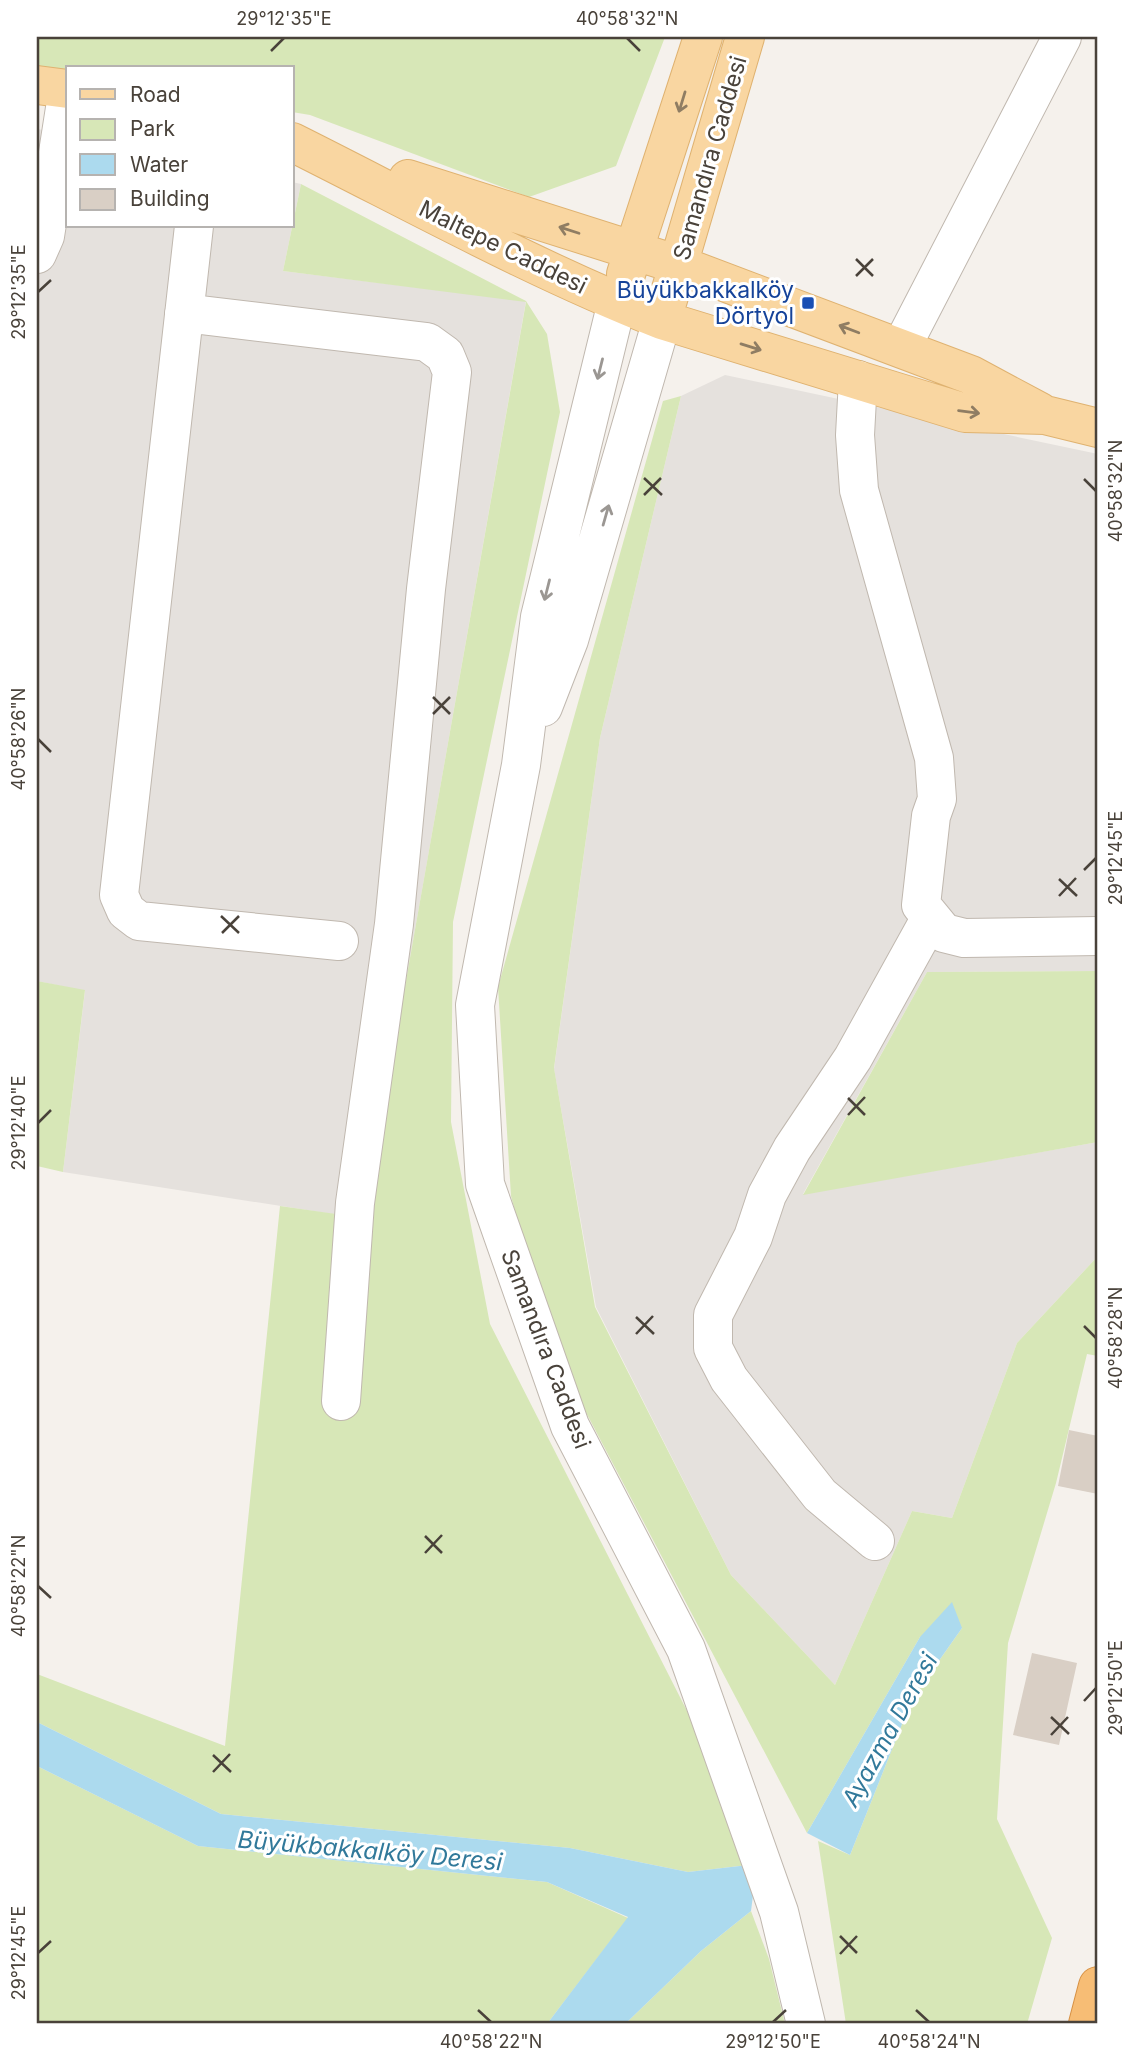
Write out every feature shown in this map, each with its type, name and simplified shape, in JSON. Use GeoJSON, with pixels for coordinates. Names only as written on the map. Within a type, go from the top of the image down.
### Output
{"type":"FeatureCollection","features":[{"type":"Feature","properties":{"kind":"highway"},"geometry":{"type":"LineString","coordinates":[[1088,2024],[1098,1986]]}},
{"type":"Feature","properties":{"kind":"main road","name":"Samandıra Caddesi"},"geometry":{"type":"LineString","coordinates":[[617,302],[703,37]]}},
{"type":"Feature","properties":{"kind":"main road","name":"Samandıra Caddesi"},"geometry":{"type":"LineString","coordinates":[[662,320],[745,37]]}},
{"type":"Feature","properties":{"kind":"main road"},"geometry":{"type":"LineString","coordinates":[[37,85],[66,89]]}},
{"type":"Feature","properties":{"kind":"main road","name":"Maltepe Caddesi"},"geometry":{"type":"LineString","coordinates":[[294,142],[679,265],[971,375],[1045,415]]}},
{"type":"Feature","properties":{"kind":"main road","name":"Maltepe Caddesi"},"geometry":{"type":"LineString","coordinates":[[294,142],[617,302],[662,320],[965,413],[1045,415],[1098,428]]}},
{"type":"Feature","properties":{"kind":"street"},"geometry":{"type":"LineString","coordinates":[[901,348],[1062,37]]}},
{"type":"Feature","properties":{"kind":"street"},"geometry":{"type":"LineString","coordinates":[[37,254],[46,236],[66,102]]}},
{"type":"Feature","properties":{"kind":"street"},"geometry":{"type":"LineString","coordinates":[[194,228],[119,895],[121,904],[139,921],[339,941]]}},
{"type":"Feature","properties":{"kind":"street"},"geometry":{"type":"LineString","coordinates":[[521,765],[540,617],[617,302]]}},
{"type":"Feature","properties":{"kind":"street"},"geometry":{"type":"LineString","coordinates":[[184,313],[427,342],[445,355],[452,372],[426,589],[394,924],[355,1203],[341,1401]]}},
{"type":"Feature","properties":{"kind":"street"},"geometry":{"type":"LineString","coordinates":[[521,765],[569,640],[662,320]]}},
{"type":"Feature","properties":{"kind":"street"},"geometry":{"type":"LineString","coordinates":[[858,380],[855,435],[859,491],[934,758],[936,799],[921,887],[921,905],[944,933],[964,938],[1098,936]]}},
{"type":"Feature","properties":{"kind":"street","name":"Samandıra Caddesi"},"geometry":{"type":"LineString","coordinates":[[521,765],[475,1005],[485,1184],[570,1426],[686,1649],[779,1912],[806,2024]]}},
{"type":"Feature","properties":{"kind":"street"},"geometry":{"type":"LineString","coordinates":[[874,1541],[820,1494],[729,1379],[713,1348],[713,1315],[753,1237],[767,1195],[853,1058],[930,919]]}},
{"type":"Feature","properties":{"kind":"shaded area"},"geometry":{"type":"Polygon","coordinates":[[[37,129],[66,134],[66,228],[292,228],[283,271],[526,301],[364,1219],[63,1172],[85,991],[37,981],[37,129]]]}},
{"type":"Feature","properties":{"kind":"shaded area"},"geometry":{"type":"Polygon","coordinates":[[[294,182],[301,184],[294,218],[294,182]]]}},
{"type":"Feature","properties":{"kind":"shaded area"},"geometry":{"type":"Polygon","coordinates":[[[725,375],[1098,454],[1098,971],[927,972],[803,1194],[1098,1142],[1098,1256],[1017,1343],[952,1518],[912,1511],[835,1685],[731,1575],[596,1307],[554,1069],[600,738],[681,396],[725,375]]]}},
{"type":"Feature","properties":{"kind":"green space"},"geometry":{"type":"Polygon","coordinates":[[[37,37],[665,37],[616,166],[529,197],[310,115],[294,112],[294,66],[66,66],[66,72],[37,67],[37,37]]]}},
{"type":"Feature","properties":{"kind":"green space"},"geometry":{"type":"Polygon","coordinates":[[[301,184],[526,301],[547,334],[560,412],[453,922],[451,1122],[490,1324],[711,1758],[757,1864],[688,1872],[570,1848],[221,1814],[37,1722],[37,1674],[225,1746],[280,1206],[364,1218],[526,302],[283,271],[301,184]]]}},
{"type":"Feature","properties":{"kind":"green space"},"geometry":{"type":"Polygon","coordinates":[[[681,396],[600,738],[554,1068],[595,1307],[731,1575],[835,1685],[912,1511],[952,1518],[1017,1343],[1098,1256],[1098,1356],[1087,1354],[1056,1483],[1008,1643],[997,1819],[1052,1938],[1027,2024],[846,2024],[818,1841],[850,1855],[912,1699],[962,1628],[920,1637],[807,1833],[549,1342],[511,1196],[498,987],[663,401],[681,396]]]}},
{"type":"Feature","properties":{"kind":"green space"},"geometry":{"type":"Polygon","coordinates":[[[1098,971],[1098,1142],[803,1195],[927,972],[1098,971]]]}},
{"type":"Feature","properties":{"kind":"green space"},"geometry":{"type":"Polygon","coordinates":[[[37,981],[85,990],[63,1172],[37,1166],[37,981]]]}},
{"type":"Feature","properties":{"kind":"green space"},"geometry":{"type":"Polygon","coordinates":[[[37,1766],[198,1846],[547,1882],[628,1918],[547,2024],[37,2024],[37,1766]]]}},
{"type":"Feature","properties":{"kind":"green space"},"geometry":{"type":"Polygon","coordinates":[[[751,1911],[769,1959],[785,2024],[625,2024],[701,1951],[751,1911]]]}},
{"type":"Feature","properties":{"kind":"water","name":"Ayazma Deresi"},"geometry":{"type":"Polygon","coordinates":[[[952,1602],[962,1628],[912,1699],[850,1855],[807,1833],[920,1637],[952,1602]]]}},
{"type":"Feature","properties":{"kind":"water","name":"Büyükbakkalköy Deresi"},"geometry":{"type":"Polygon","coordinates":[[[37,1722],[221,1814],[570,1848],[688,1872],[757,1864],[751,1911],[701,1951],[625,2024],[547,2024],[628,1917],[547,1882],[198,1846],[37,1766],[37,1722]]]}},
{"type":"Feature","properties":{"kind":"building"},"geometry":{"type":"Polygon","coordinates":[[[1069,1430],[1098,1436],[1098,1494],[1058,1486],[1069,1430]]]}},
{"type":"Feature","properties":{"kind":"building"},"geometry":{"type":"Polygon","coordinates":[[[1032,1653],[1077,1663],[1059,1745],[1013,1735],[1032,1653]]]}},
{"type":"Feature","properties":{"kind":"place","name":"Büyükbakkalköy Dörtyol"},"geometry":{"type":"Point","coordinates":[808,303]}}]}
